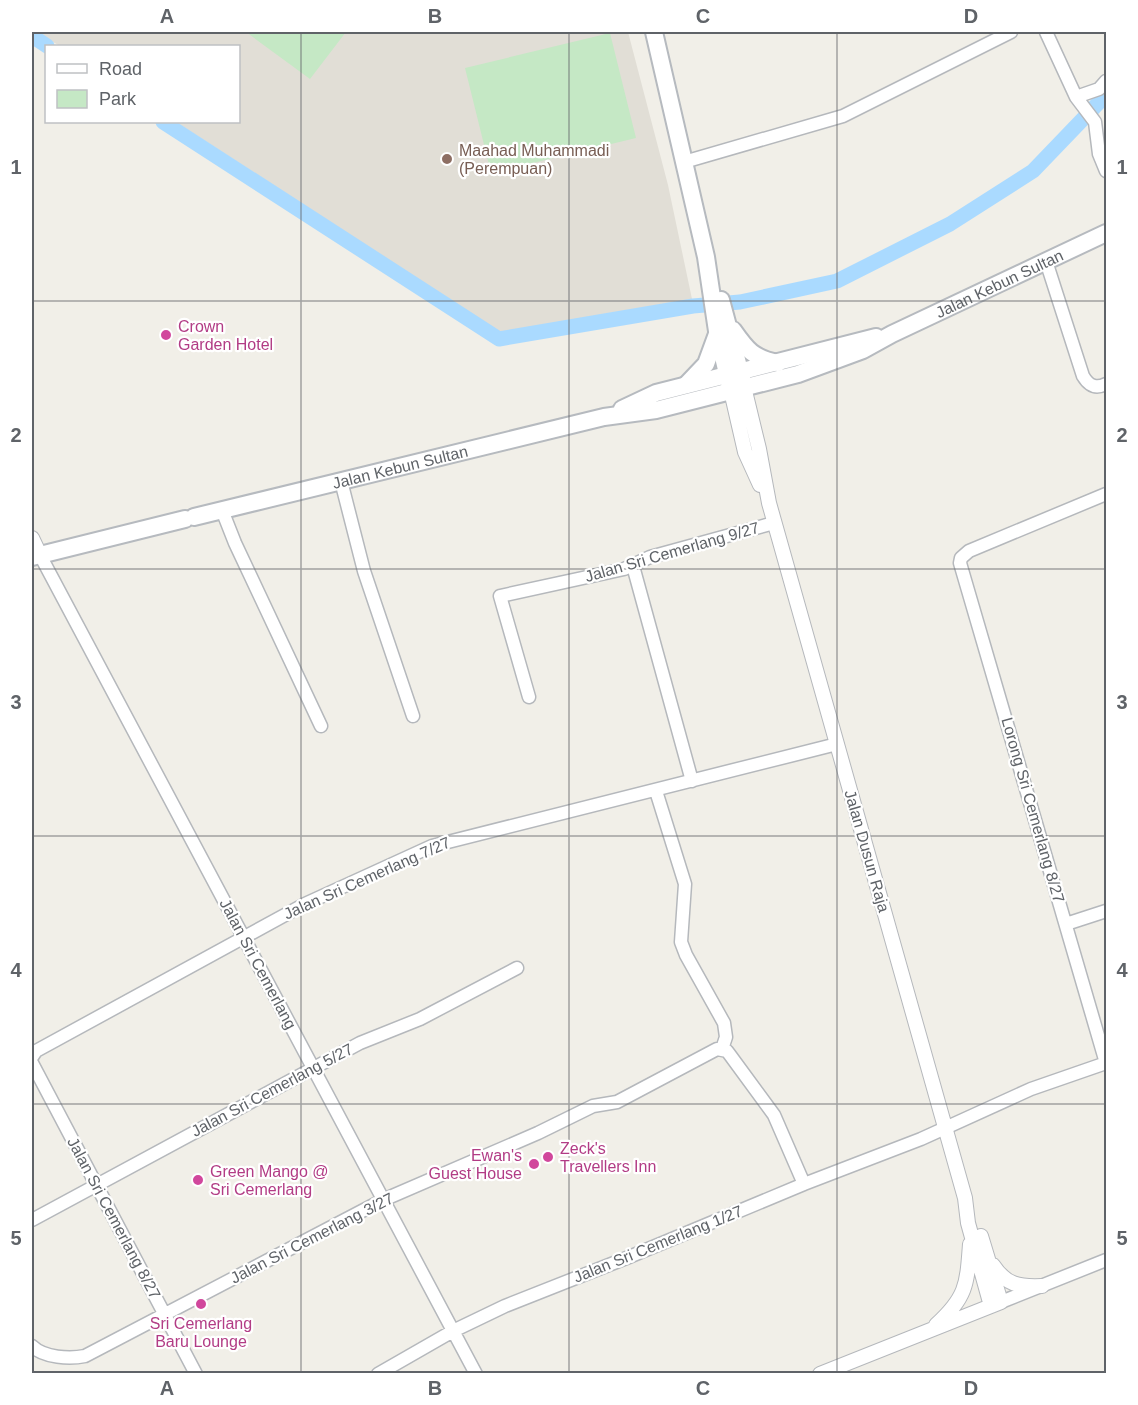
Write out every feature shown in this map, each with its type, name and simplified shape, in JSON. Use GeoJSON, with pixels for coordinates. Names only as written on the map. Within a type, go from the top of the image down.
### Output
{"type":"FeatureCollection","features":[{"type":"Feature","properties":{"kind":"main road"},"geometry":{"type":"LineString","coordinates":[[654,32],[736,381]]}},
{"type":"Feature","properties":{"kind":"main road","name":"Jalan Kebun Sultan"},"geometry":{"type":"LineString","coordinates":[[604,417],[656,393],[685,386],[736,381],[828,364],[863,350],[892,333],[1107,233]]}},
{"type":"Feature","properties":{"kind":"main road"},"geometry":{"type":"LineString","coordinates":[[722,322],[755,356],[778,363]]}},
{"type":"Feature","properties":{"kind":"main road"},"geometry":{"type":"LineString","coordinates":[[685,386],[706,364],[722,322]]}},
{"type":"Feature","properties":{"kind":"main road","name":"Jalan Kebun Sultan"},"geometry":{"type":"LineString","coordinates":[[36,556],[604,417],[656,410],[778,363],[852,341],[892,333]]}},
{"type":"Feature","properties":{"kind":"street"},"geometry":{"type":"LineString","coordinates":[[684,162],[843,116],[1011,32]]}},
{"type":"Feature","properties":{"kind":"street"},"geometry":{"type":"LineString","coordinates":[[1046,32],[1078,102],[1095,122],[1099,154],[1107,171]]}},
{"type":"Feature","properties":{"kind":"street"},"geometry":{"type":"LineString","coordinates":[[1078,102],[1107,81]]}},
{"type":"Feature","properties":{"kind":"street"},"geometry":{"type":"LineString","coordinates":[[1046,261],[1083,376],[1093,386],[1100,387],[1107,384]]}},
{"type":"Feature","properties":{"kind":"street","name":"Jalan Dusun Raja"},"geometry":{"type":"LineString","coordinates":[[736,381],[759,448],[774,523],[965,1198],[970,1232],[996,1304]]}},
{"type":"Feature","properties":{"kind":"street"},"geometry":{"type":"LineString","coordinates":[[341,481],[364,571],[413,716]]}},
{"type":"Feature","properties":{"kind":"street","name":"Lorong Sri Cemerlang 8/27"},"geometry":{"type":"LineString","coordinates":[[1107,494],[969,551],[961,558],[961,567],[1107,1063]]}},
{"type":"Feature","properties":{"kind":"street"},"geometry":{"type":"LineString","coordinates":[[222,510],[235,543],[321,726]]}},
{"type":"Feature","properties":{"kind":"street","name":"Jalan Sri Cemerlang 9/27"},"geometry":{"type":"LineString","coordinates":[[529,697],[500,596],[624,570],[650,557],[774,523]]}},
{"type":"Feature","properties":{"kind":"street"},"geometry":{"type":"LineString","coordinates":[[32,538],[36,556]]}},
{"type":"Feature","properties":{"kind":"street","name":"Jalan Sri Cemerlang"},"geometry":{"type":"LineString","coordinates":[[36,556],[244,938],[476,1374]]}},
{"type":"Feature","properties":{"kind":"street"},"geometry":{"type":"LineString","coordinates":[[633,566],[692,781]]}},
{"type":"Feature","properties":{"kind":"street","name":"Jalan Sri Cemerlang 7/27"},"geometry":{"type":"LineString","coordinates":[[32,1057],[36,1051],[305,904],[445,841],[656,791],[837,744]]}},
{"type":"Feature","properties":{"kind":"street"},"geometry":{"type":"LineString","coordinates":[[656,791],[685,884],[681,942],[724,1023],[726,1036],[722,1049],[730,1055],[774,1115],[804,1184]]}},
{"type":"Feature","properties":{"kind":"street"},"geometry":{"type":"LineString","coordinates":[[1066,924],[1107,911]]}},
{"type":"Feature","properties":{"kind":"street","name":"Jalan Sri Cemerlang 5/27"},"geometry":{"type":"LineString","coordinates":[[32,1220],[360,1043],[420,1019],[517,968]]}},
{"type":"Feature","properties":{"kind":"street","name":"Jalan Sri Cemerlang 3/27"},"geometry":{"type":"LineString","coordinates":[[32,1347],[39,1352],[66,1357],[85,1356],[383,1200],[538,1133],[593,1106],[617,1102],[711,1051],[722,1049]]}},
{"type":"Feature","properties":{"kind":"street","name":"Jalan Sri Cemerlang 8/27"},"geometry":{"type":"LineString","coordinates":[[32,1063],[196,1374]]}},
{"type":"Feature","properties":{"kind":"street","name":"Jalan Sri Cemerlang 1/27"},"geometry":{"type":"LineString","coordinates":[[378,1374],[453,1331],[505,1306],[945,1128],[1031,1089],[1107,1063]]}},
{"type":"Feature","properties":{"kind":"street","name":"Jalan Dusun Raja"},"geometry":{"type":"LineString","coordinates":[[965,1198],[975,1219],[986,1253],[996,1304]]}},
{"type":"Feature","properties":{"kind":"street"},"geometry":{"type":"LineString","coordinates":[[930,1330],[957,1303],[965,1288],[970,1232]]}},
{"type":"Feature","properties":{"kind":"street"},"geometry":{"type":"LineString","coordinates":[[986,1253],[1004,1280],[1023,1287],[1042,1286]]}},
{"type":"Feature","properties":{"kind":"street"},"geometry":{"type":"LineString","coordinates":[[820,1374],[1107,1260]]}},
{"type":"Feature","properties":{"kind":"shaded area","name":"Maahad Muhammadi (Perempuan)"},"geometry":{"type":"Polygon","coordinates":[[[36,32],[628,32],[668,185],[692,299],[500,332],[178,123],[240,123],[240,45],[58,45],[36,32]]]}},
{"type":"Feature","properties":{"kind":"green space"},"geometry":{"type":"Polygon","coordinates":[[[246,32],[346,32],[310,79],[246,32]]]}},
{"type":"Feature","properties":{"kind":"green space"},"geometry":{"type":"Polygon","coordinates":[[[610,33],[636,138],[491,173],[465,68],[610,33]]]}},
{"type":"Feature","properties":{"kind":"waterway"},"geometry":{"type":"LineString","coordinates":[[32,36],[46,45]]}},
{"type":"Feature","properties":{"kind":"waterway"},"geometry":{"type":"LineString","coordinates":[[165,123],[499,339],[693,306],[740,302],[837,281],[950,224],[1033,171],[1106,95]]}},
{"type":"Feature","properties":{"kind":"place","name":"Maahad Muhammadi (Perempuan)"},"geometry":{"type":"Point","coordinates":[447,159]}},
{"type":"Feature","properties":{"kind":"place","name":"Crown Garden Hotel"},"geometry":{"type":"Point","coordinates":[166,335]}},
{"type":"Feature","properties":{"kind":"place","name":"Zeck's Travellers Inn"},"geometry":{"type":"Point","coordinates":[548,1157]}},
{"type":"Feature","properties":{"kind":"place","name":"Ewan's Guest House"},"geometry":{"type":"Point","coordinates":[534,1164]}},
{"type":"Feature","properties":{"kind":"place","name":"Green Mango @ Sri Cemerlang"},"geometry":{"type":"Point","coordinates":[198,1180]}},
{"type":"Feature","properties":{"kind":"place","name":"Sri Cemerlang Baru Lounge"},"geometry":{"type":"Point","coordinates":[201,1304]}}]}
